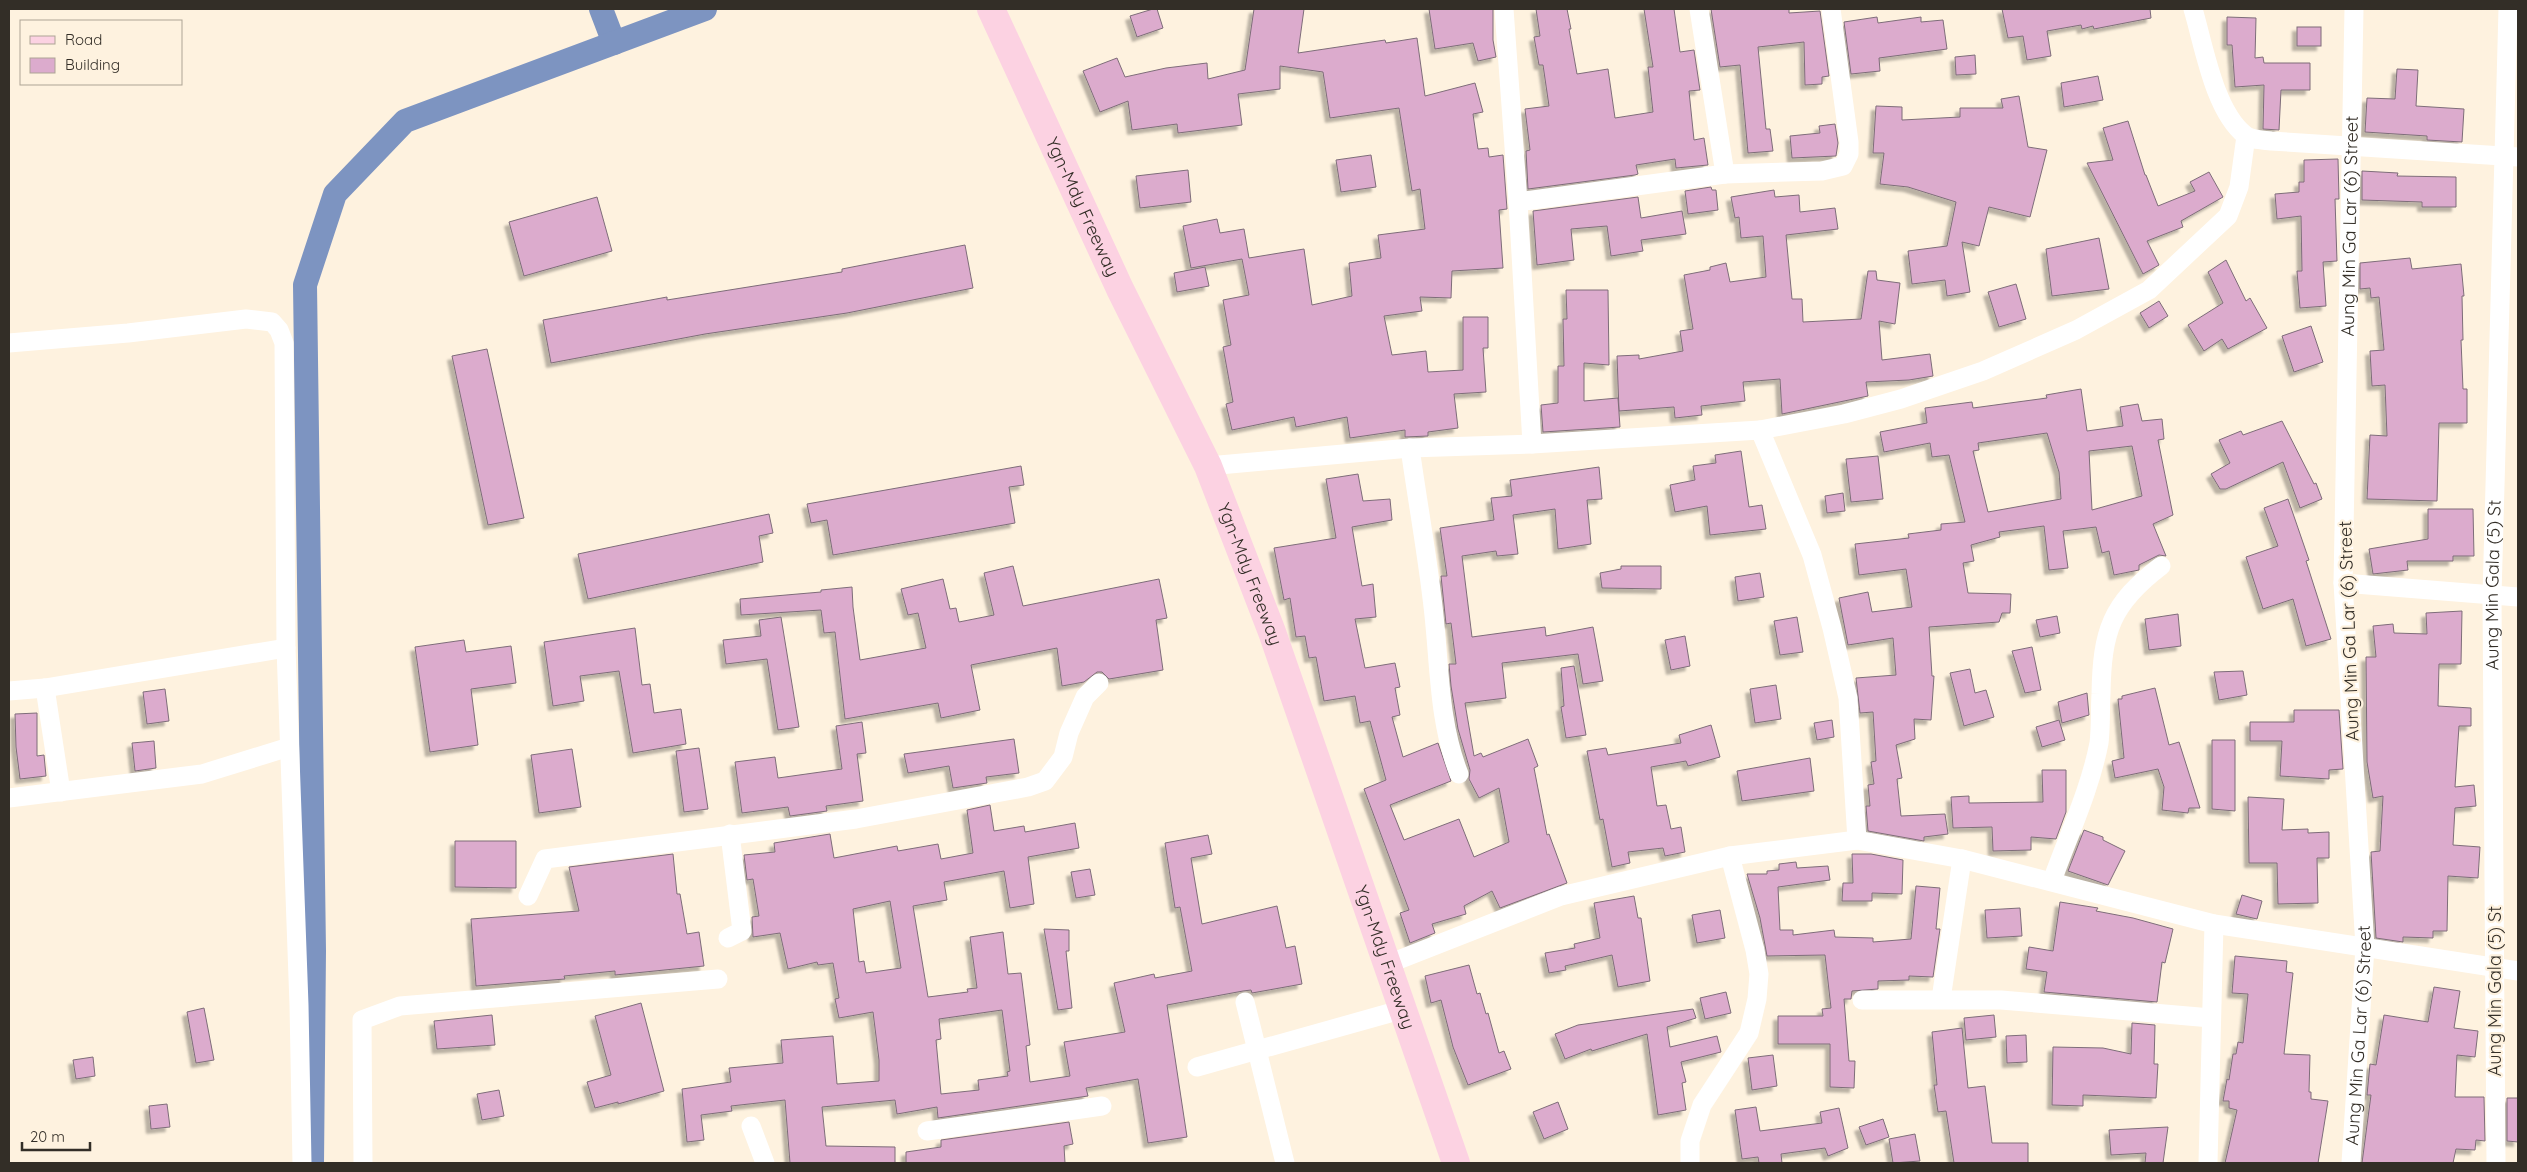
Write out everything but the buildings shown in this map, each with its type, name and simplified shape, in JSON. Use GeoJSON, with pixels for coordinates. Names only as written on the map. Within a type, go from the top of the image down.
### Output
{"type":"FeatureCollection","features":[{"type":"Feature","properties":{"kind":"main road","name":"Ygn-Mdy Freeway"},"geometry":{"type":"LineString","coordinates":[[991,9],[1120,289],[1208,466],[1272,632],[1456,1163]]}},
{"type":"Feature","properties":{"kind":"street"},"geometry":{"type":"LineString","coordinates":[[1504,9],[1518,202],[1532,444]]}},
{"type":"Feature","properties":{"kind":"street"},"geometry":{"type":"LineString","coordinates":[[1699,9],[1725,174]]}},
{"type":"Feature","properties":{"kind":"street"},"geometry":{"type":"LineString","coordinates":[[1518,202],[1725,174],[1822,171],[1843,166],[1847,160],[1849,142],[1831,9]]}},
{"type":"Feature","properties":{"kind":"street"},"geometry":{"type":"LineString","coordinates":[[2193,9],[2220,99],[2233,121],[2246,136],[2271,141],[2511,157]]}},
{"type":"Feature","properties":{"kind":"street","name":"Aung Min Ga Lar (6) Street"},"geometry":{"type":"LineString","coordinates":[[2350,1163],[2365,947],[2343,583],[2354,9]]}},
{"type":"Feature","properties":{"kind":"street","name":"Aung Min Gala (5) St"},"geometry":{"type":"LineString","coordinates":[[2496,1163],[2492,596],[2511,157],[2508,9]]}},
{"type":"Feature","properties":{"kind":"street"},"geometry":{"type":"LineString","coordinates":[[1208,466],[1410,448],[1532,444],[1760,430],[1844,414],[1901,399],[1983,371],[2076,330],[2149,290],[2228,216],[2239,187],[2246,136]]}},
{"type":"Feature","properties":{"kind":"street"},"geometry":{"type":"LineString","coordinates":[[9,343],[128,333],[246,319],[272,322],[284,343],[286,648],[299,1005],[302,1163]]}},
{"type":"Feature","properties":{"kind":"street"},"geometry":{"type":"LineString","coordinates":[[1760,430],[1812,556],[1832,628],[1848,698],[1857,840]]}},
{"type":"Feature","properties":{"kind":"street"},"geometry":{"type":"LineString","coordinates":[[1410,448],[1433,599],[1444,723],[1449,749],[1459,774]]}},
{"type":"Feature","properties":{"kind":"street"},"geometry":{"type":"LineString","coordinates":[[2052,881],[2091,774],[2099,742],[2101,683],[2106,633],[2118,608],[2135,585],[2161,566]]}},
{"type":"Feature","properties":{"kind":"street"},"geometry":{"type":"LineString","coordinates":[[2343,583],[2518,598]]}},
{"type":"Feature","properties":{"kind":"street"},"geometry":{"type":"LineString","coordinates":[[9,692],[45,688],[286,648]]}},
{"type":"Feature","properties":{"kind":"street"},"geometry":{"type":"LineString","coordinates":[[528,896],[545,859],[856,819],[1028,787],[1045,781],[1063,757],[1069,733],[1085,697],[1099,683]]}},
{"type":"Feature","properties":{"kind":"street"},"geometry":{"type":"LineString","coordinates":[[45,688],[60,792]]}},
{"type":"Feature","properties":{"kind":"street"},"geometry":{"type":"LineString","coordinates":[[9,798],[202,774],[290,747]]}},
{"type":"Feature","properties":{"kind":"street"},"geometry":{"type":"LineString","coordinates":[[728,938],[742,931],[730,834]]}},
{"type":"Feature","properties":{"kind":"street"},"geometry":{"type":"LineString","coordinates":[[1388,964],[1560,896],[1730,856],[1857,840],[1962,858],[2214,924],[2518,971]]}},
{"type":"Feature","properties":{"kind":"street"},"geometry":{"type":"LineString","coordinates":[[1690,1163],[1690,1141],[1702,1105],[1749,1032],[1757,999],[1759,974],[1755,950],[1730,856]]}},
{"type":"Feature","properties":{"kind":"street"},"geometry":{"type":"LineString","coordinates":[[1941,1000],[1962,858]]}},
{"type":"Feature","properties":{"kind":"street"},"geometry":{"type":"LineString","coordinates":[[2208,1163],[2214,924]]}},
{"type":"Feature","properties":{"kind":"street"},"geometry":{"type":"LineString","coordinates":[[363,1163],[362,1020],[400,1006],[718,979]]}},
{"type":"Feature","properties":{"kind":"street"},"geometry":{"type":"LineString","coordinates":[[1862,1000],[2001,1000],[2212,1018]]}},
{"type":"Feature","properties":{"kind":"street"},"geometry":{"type":"LineString","coordinates":[[1245,1002],[1284,1163]]}},
{"type":"Feature","properties":{"kind":"street"},"geometry":{"type":"LineString","coordinates":[[1197,1067],[1404,1009]]}},
{"type":"Feature","properties":{"kind":"street"},"geometry":{"type":"LineString","coordinates":[[927,1131],[1102,1106]]}},
{"type":"Feature","properties":{"kind":"street"},"geometry":{"type":"LineString","coordinates":[[751,1126],[765,1163]]}},
{"type":"Feature","properties":{"kind":"waterway"},"geometry":{"type":"LineString","coordinates":[[601,9],[614,43]]}},
{"type":"Feature","properties":{"kind":"waterway"},"geometry":{"type":"LineString","coordinates":[[312,1163],[314,951],[305,285],[335,194],[405,121],[705,9]]}}]}
